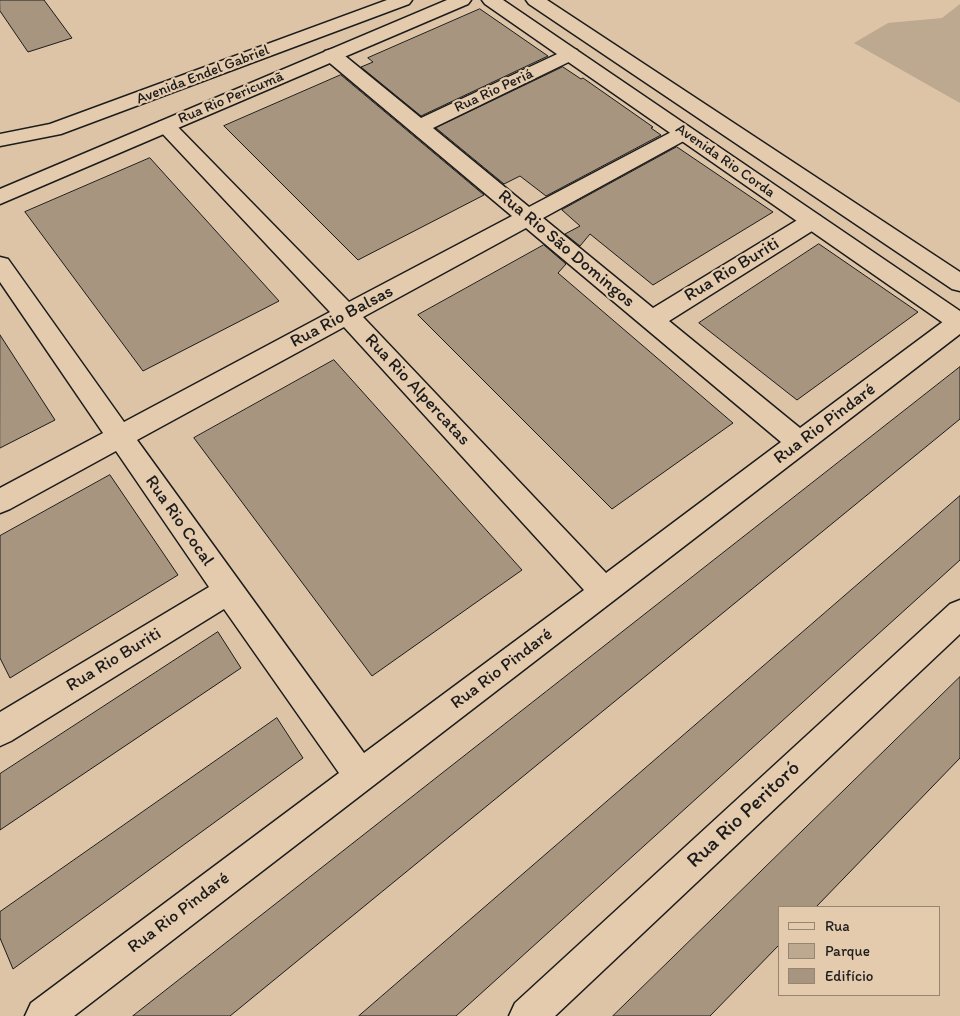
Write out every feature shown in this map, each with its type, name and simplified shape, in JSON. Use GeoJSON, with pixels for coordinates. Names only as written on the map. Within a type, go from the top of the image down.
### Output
{"type":"FeatureCollection","features":[{"type":"Feature","properties":{"kind":"street","name":"Avenida Endel Gabriel"},"geometry":{"type":"LineString","coordinates":[[0,140],[54,130],[403,0]]}},
{"type":"Feature","properties":{"kind":"street","name":"Rua Rio Pericumã"},"geometry":{"type":"LineString","coordinates":[[0,197],[462,0]]}},
{"type":"Feature","properties":{"kind":"street","name":"Avenida Rio Corda"},"geometry":{"type":"LineString","coordinates":[[491,0],[960,322]]}},
{"type":"Feature","properties":{"kind":"street","name":"Avenida Rio Corda"},"geometry":{"type":"LineString","coordinates":[[535,0],[960,283]]}},
{"type":"Feature","properties":{"kind":"street","name":"Rua Rio Periá"},"geometry":{"type":"LineString","coordinates":[[418,127],[570,54]]}},
{"type":"Feature","properties":{"kind":"street","name":"Rua Rio São Domingos"},"geometry":{"type":"LineString","coordinates":[[332,56],[800,443]]}},
{"type":"Feature","properties":{"kind":"street","name":"Rua Rio Alpercatas"},"geometry":{"type":"LineString","coordinates":[[166,126],[346,314],[604,591]]}},
{"type":"Feature","properties":{"kind":"street","name":"Rua Rio Balsas"},"geometry":{"type":"LineString","coordinates":[[0,501],[684,133]]}},
{"type":"Feature","properties":{"kind":"street","name":"Rua Rio Buriti"},"geometry":{"type":"LineString","coordinates":[[651,320],[812,221]]}},
{"type":"Feature","properties":{"kind":"street","name":"Rua Rio Cocal"},"geometry":{"type":"LineString","coordinates":[[0,265],[119,437],[361,776]]}},
{"type":"Feature","properties":{"kind":"street","name":"Rua Rio Pindaré"},"geometry":{"type":"LineString","coordinates":[[44,1016],[960,322]]}},
{"type":"Feature","properties":{"kind":"street","name":"Rua Rio Buriti"},"geometry":{"type":"LineString","coordinates":[[0,730],[228,591]]}},
{"type":"Feature","properties":{"kind":"street","name":"Rua Rio Peritoró"},"geometry":{"type":"LineString","coordinates":[[528,1016],[960,614]]}},
{"type":"Feature","properties":{"kind":"green space"},"geometry":{"type":"Polygon","coordinates":[[[960,4],[960,103],[854,43],[888,23],[942,18],[960,4]]]}},
{"type":"Feature","properties":{"kind":"building"},"geometry":{"type":"Polygon","coordinates":[[[0,0],[44,0],[72,38],[28,52],[0,11],[0,0]]]}},
{"type":"Feature","properties":{"kind":"building"},"geometry":{"type":"Polygon","coordinates":[[[480,9],[548,56],[421,116],[361,67],[373,62],[368,58],[480,9]]]}},
{"type":"Feature","properties":{"kind":"building"},"geometry":{"type":"Polygon","coordinates":[[[563,67],[581,79],[583,78],[653,127],[651,128],[661,135],[546,196],[520,176],[504,184],[436,128],[563,67]]]}},
{"type":"Feature","properties":{"kind":"building"},"geometry":{"type":"Polygon","coordinates":[[[341,75],[484,195],[358,260],[224,126],[341,75]]]}},
{"type":"Feature","properties":{"kind":"building"},"geometry":{"type":"Polygon","coordinates":[[[677,147],[773,212],[653,285],[590,234],[580,246],[565,234],[580,226],[562,210],[677,147]]]}},
{"type":"Feature","properties":{"kind":"building"},"geometry":{"type":"Polygon","coordinates":[[[150,158],[279,301],[143,371],[25,212],[150,158]]]}},
{"type":"Feature","properties":{"kind":"building"},"geometry":{"type":"Polygon","coordinates":[[[819,244],[918,312],[797,400],[699,323],[819,244]]]}},
{"type":"Feature","properties":{"kind":"building"},"geometry":{"type":"Polygon","coordinates":[[[544,245],[566,264],[558,273],[733,423],[612,509],[418,315],[544,245]]]}},
{"type":"Feature","properties":{"kind":"building"},"geometry":{"type":"Polygon","coordinates":[[[0,335],[55,420],[0,448],[0,335]]]}},
{"type":"Feature","properties":{"kind":"building"},"geometry":{"type":"Polygon","coordinates":[[[334,360],[522,570],[372,676],[194,438],[334,360]]]}},
{"type":"Feature","properties":{"kind":"building"},"geometry":{"type":"Polygon","coordinates":[[[960,367],[960,419],[230,1016],[133,1016],[960,367]]]}},
{"type":"Feature","properties":{"kind":"building"},"geometry":{"type":"Polygon","coordinates":[[[110,475],[178,575],[10,678],[0,658],[0,536],[110,475]]]}},
{"type":"Feature","properties":{"kind":"building"},"geometry":{"type":"Polygon","coordinates":[[[960,496],[960,560],[456,1016],[359,1016],[960,496]]]}},
{"type":"Feature","properties":{"kind":"building"},"geometry":{"type":"Polygon","coordinates":[[[218,632],[241,668],[0,830],[0,774],[218,632]]]}},
{"type":"Feature","properties":{"kind":"building"},"geometry":{"type":"Polygon","coordinates":[[[960,677],[960,758],[817,906],[778,906],[778,946],[710,1016],[613,1016],[960,677]]]}},
{"type":"Feature","properties":{"kind":"building"},"geometry":{"type":"Polygon","coordinates":[[[277,718],[303,758],[13,969],[0,938],[0,912],[277,718]]]}}]}
